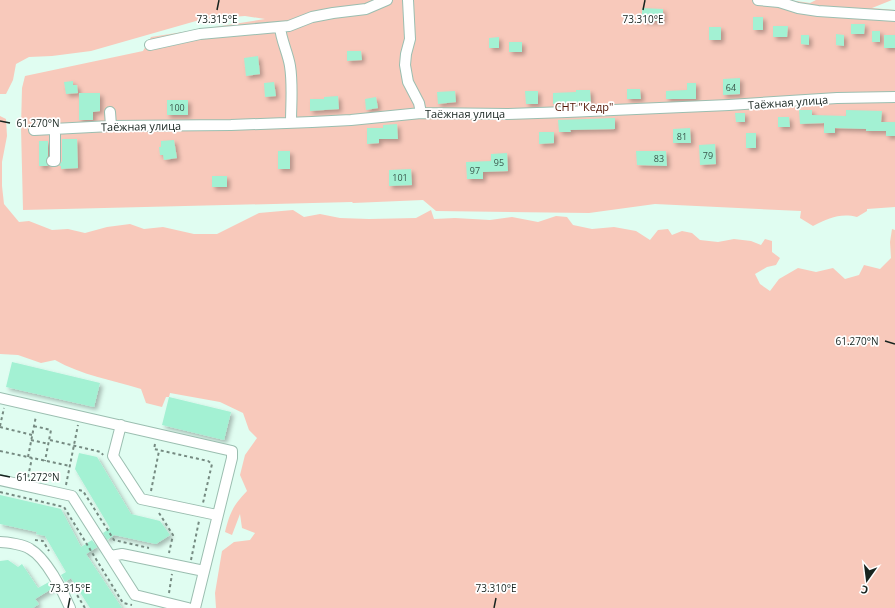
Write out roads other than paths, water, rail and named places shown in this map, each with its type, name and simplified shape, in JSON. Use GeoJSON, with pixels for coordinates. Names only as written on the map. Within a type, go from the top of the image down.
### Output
{"type":"FeatureCollection","features":[{"type":"Feature","properties":{"kind":"street"},"geometry":{"type":"LineString","coordinates":[[150,45],[200,34],[289,26],[312,17],[366,9],[387,0]]}},
{"type":"Feature","properties":{"kind":"street"},"geometry":{"type":"LineString","coordinates":[[408,0],[410,39],[405,65],[408,82],[419,104],[421,113]]}},
{"type":"Feature","properties":{"kind":"street"},"geometry":{"type":"LineString","coordinates":[[758,0],[779,2],[798,8],[818,11],[895,16]]}},
{"type":"Feature","properties":{"kind":"street"},"geometry":{"type":"LineString","coordinates":[[280,27],[292,79],[291,122]]}},
{"type":"Feature","properties":{"kind":"street","name":"Таёжная улица"},"geometry":{"type":"LineString","coordinates":[[34,130],[111,126],[231,125],[351,120],[421,113],[547,113],[729,105],[837,98],[895,97]]}},
{"type":"Feature","properties":{"kind":"street"},"geometry":{"type":"LineString","coordinates":[[110,112],[111,126]]}},
{"type":"Feature","properties":{"kind":"street"},"geometry":{"type":"LineString","coordinates":[[52,161],[56,161],[55,129]]}},
{"type":"Feature","properties":{"kind":"street"},"geometry":{"type":"LineString","coordinates":[[2,401],[80,416],[232,451],[232,458],[195,608]]}},
{"type":"Feature","properties":{"kind":"street"},"geometry":{"type":"LineString","coordinates":[[121,425],[113,456],[141,499],[201,506],[217,515]]}},
{"type":"Feature","properties":{"kind":"street"},"geometry":{"type":"LineString","coordinates":[[0,480],[72,496],[135,595],[188,608]]}},
{"type":"Feature","properties":{"kind":"street"},"geometry":{"type":"LineString","coordinates":[[0,542],[30,548],[43,560],[65,595],[70,608]]}},
{"type":"Feature","properties":{"kind":"street"},"geometry":{"type":"LineString","coordinates":[[111,556],[122,554],[204,571]]}},
{"type":"Feature","properties":{"kind":"park label","name":"СНТ \"Кедр\""},"geometry":{"type":"Point","coordinates":[584,106]}}]}
